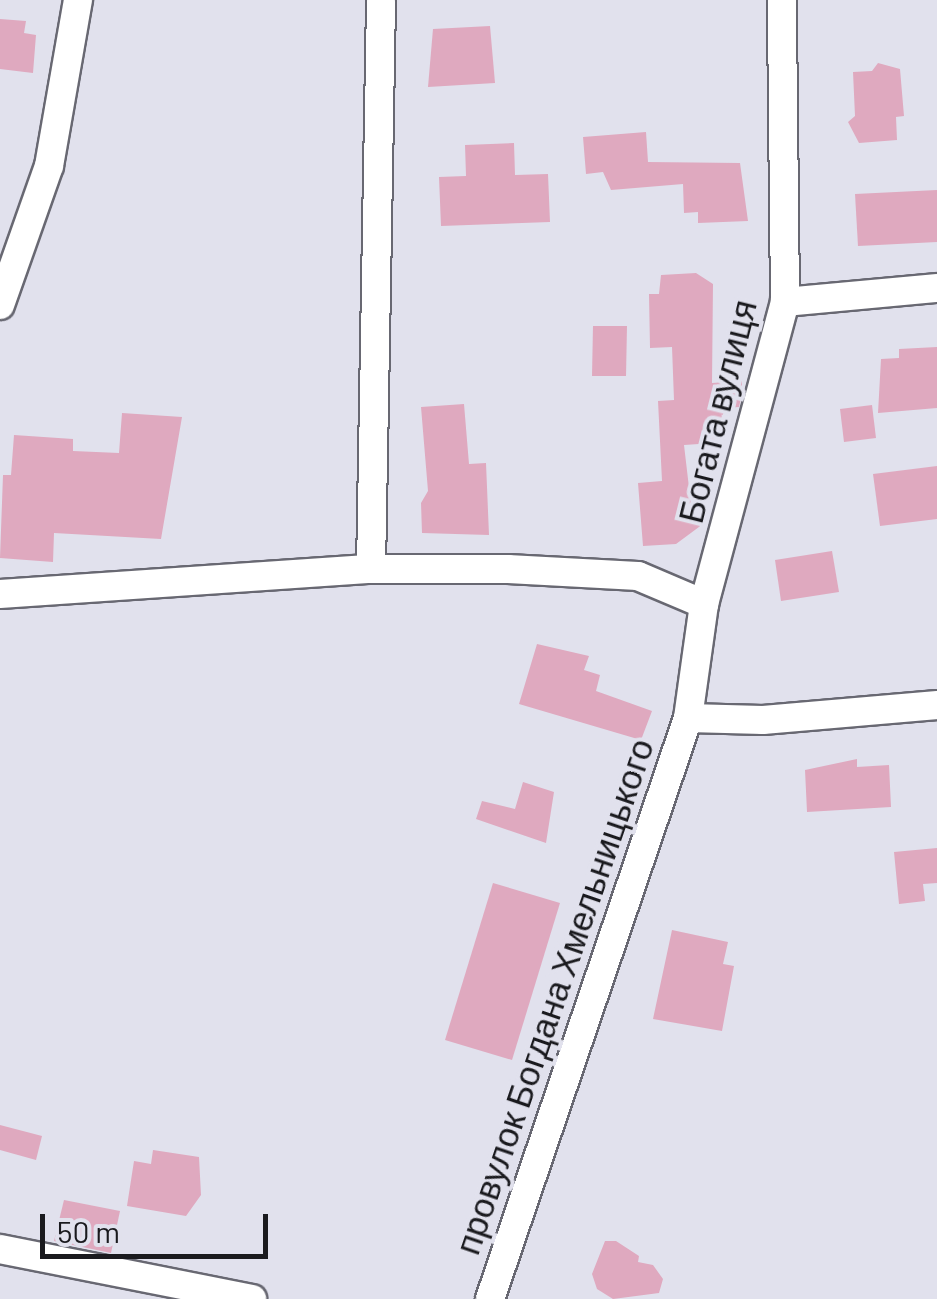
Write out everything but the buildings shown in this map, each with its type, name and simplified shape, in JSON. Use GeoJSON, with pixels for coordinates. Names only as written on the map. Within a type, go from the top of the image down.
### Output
{"type":"FeatureCollection","features":[{"type":"Feature","properties":{"kind":"street"},"geometry":{"type":"LineString","coordinates":[[0,305],[49,166],[78,0]]}},
{"type":"Feature","properties":{"kind":"street","name":"Богата вулиця"},"geometry":{"type":"LineString","coordinates":[[688,718],[704,604],[785,302],[782,0]]}},
{"type":"Feature","properties":{"kind":"street"},"geometry":{"type":"LineString","coordinates":[[371,569],[381,2]]}},
{"type":"Feature","properties":{"kind":"street"},"geometry":{"type":"LineString","coordinates":[[785,302],[937,288]]}},
{"type":"Feature","properties":{"kind":"street"},"geometry":{"type":"LineString","coordinates":[[0,594],[371,569],[638,576],[704,604]]}},
{"type":"Feature","properties":{"kind":"street"},"geometry":{"type":"LineString","coordinates":[[688,718],[763,720],[937,706]]}},
{"type":"Feature","properties":{"kind":"street","name":"провулок Богдана Хмельницького"},"geometry":{"type":"LineString","coordinates":[[490,1299],[688,718]]}},
{"type":"Feature","properties":{"kind":"street"},"geometry":{"type":"LineString","coordinates":[[0,1248],[252,1299]]}}]}
